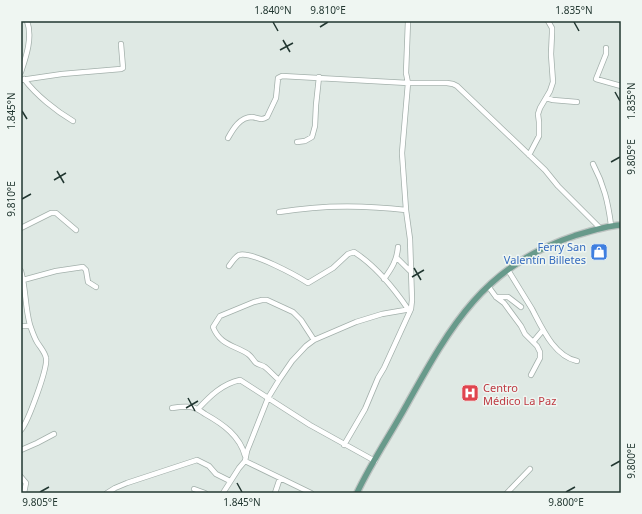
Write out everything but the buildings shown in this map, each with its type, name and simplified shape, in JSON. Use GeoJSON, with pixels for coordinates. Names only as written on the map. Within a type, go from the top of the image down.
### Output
{"type":"FeatureCollection","features":[{"type":"Feature","properties":{"kind":"main road"},"geometry":{"type":"LineString","coordinates":[[357,493],[421,377],[449,332],[476,297],[508,270],[544,247],[600,228],[611,225],[621,225]]}},
{"type":"Feature","properties":{"kind":"street"},"geometry":{"type":"LineString","coordinates":[[21,72],[28,49],[29,31],[27,21]]}},
{"type":"Feature","properties":{"kind":"street"},"geometry":{"type":"LineString","coordinates":[[344,445],[365,409],[378,378],[384,368],[412,300],[410,239],[406,210],[402,147],[408,83],[406,73],[408,21]]}},
{"type":"Feature","properties":{"kind":"street"},"geometry":{"type":"LineString","coordinates":[[529,155],[539,136],[540,122],[538,114],[553,82],[551,42],[552,28],[548,21]]}},
{"type":"Feature","properties":{"kind":"street"},"geometry":{"type":"LineString","coordinates":[[22,80],[62,74],[121,69],[123,68],[123,64],[121,44]]}},
{"type":"Feature","properties":{"kind":"street"},"geometry":{"type":"LineString","coordinates":[[606,48],[606,54],[596,79],[621,86]]}},
{"type":"Feature","properties":{"kind":"street"},"geometry":{"type":"LineString","coordinates":[[228,138],[233,129],[240,122],[250,118],[262,120],[267,118],[276,98],[277,80],[279,77],[319,77],[408,83],[453,84],[457,86],[529,155],[600,228]]}},
{"type":"Feature","properties":{"kind":"street"},"geometry":{"type":"LineString","coordinates":[[297,142],[305,141],[312,137],[315,126],[319,77]]}},
{"type":"Feature","properties":{"kind":"street"},"geometry":{"type":"LineString","coordinates":[[22,80],[72,121]]}},
{"type":"Feature","properties":{"kind":"street"},"geometry":{"type":"LineString","coordinates":[[546,98],[577,102]]}},
{"type":"Feature","properties":{"kind":"street"},"geometry":{"type":"LineString","coordinates":[[593,164],[606,194],[611,225]]}},
{"type":"Feature","properties":{"kind":"street"},"geometry":{"type":"LineString","coordinates":[[279,212],[298,209],[334,207],[388,208],[406,210]]}},
{"type":"Feature","properties":{"kind":"street"},"geometry":{"type":"LineString","coordinates":[[21,228],[51,213],[56,213],[76,230]]}},
{"type":"Feature","properties":{"kind":"street"},"geometry":{"type":"LineString","coordinates":[[384,279],[397,258],[398,247]]}},
{"type":"Feature","properties":{"kind":"street"},"geometry":{"type":"LineString","coordinates":[[228,266],[238,255],[242,254],[252,256],[294,274],[308,283],[333,268],[348,254],[354,252],[371,265],[409,309]]}},
{"type":"Feature","properties":{"kind":"street"},"geometry":{"type":"LineString","coordinates":[[397,258],[410,271]]}},
{"type":"Feature","properties":{"kind":"street"},"geometry":{"type":"LineString","coordinates":[[23,280],[56,270],[82,267],[86,270],[88,282],[96,287]]}},
{"type":"Feature","properties":{"kind":"street"},"geometry":{"type":"LineString","coordinates":[[508,270],[543,330],[563,354],[571,360],[577,361]]}},
{"type":"Feature","properties":{"kind":"street"},"geometry":{"type":"LineString","coordinates":[[21,271],[30,326],[36,341],[44,352],[47,360],[41,384],[21,430]]}},
{"type":"Feature","properties":{"kind":"street"},"geometry":{"type":"LineString","coordinates":[[488,286],[496,297],[504,304],[540,352],[540,358],[531,376]]}},
{"type":"Feature","properties":{"kind":"street"},"geometry":{"type":"LineString","coordinates":[[496,297],[508,298],[521,307]]}},
{"type":"Feature","properties":{"kind":"street"},"geometry":{"type":"LineString","coordinates":[[279,380],[255,362],[249,355],[240,349],[229,345],[215,334],[213,327],[218,317],[254,302],[267,300],[293,312],[301,320],[314,340]]}},
{"type":"Feature","properties":{"kind":"street"},"geometry":{"type":"LineString","coordinates":[[223,493],[245,460],[268,398],[292,361],[314,340],[356,322],[409,309]]}},
{"type":"Feature","properties":{"kind":"street"},"geometry":{"type":"LineString","coordinates":[[21,326],[30,326]]}},
{"type":"Feature","properties":{"kind":"street"},"geometry":{"type":"LineString","coordinates":[[533,342],[543,330]]}},
{"type":"Feature","properties":{"kind":"street"},"geometry":{"type":"LineString","coordinates":[[198,409],[210,396],[222,387],[230,382],[240,380],[344,445],[375,461]]}},
{"type":"Feature","properties":{"kind":"street"},"geometry":{"type":"LineString","coordinates":[[172,408],[191,407],[198,409],[217,421],[232,432],[242,446],[245,460]]}},
{"type":"Feature","properties":{"kind":"street"},"geometry":{"type":"LineString","coordinates":[[21,450],[54,434]]}},
{"type":"Feature","properties":{"kind":"street"},"geometry":{"type":"LineString","coordinates":[[108,492],[127,483],[197,460],[209,466],[216,474],[230,481]]}},
{"type":"Feature","properties":{"kind":"street"},"geometry":{"type":"LineString","coordinates":[[245,460],[311,493]]}},
{"type":"Feature","properties":{"kind":"street"},"geometry":{"type":"LineString","coordinates":[[507,493],[530,469]]}},
{"type":"Feature","properties":{"kind":"street"},"geometry":{"type":"LineString","coordinates":[[21,477],[26,483],[24,493]]}},
{"type":"Feature","properties":{"kind":"street"},"geometry":{"type":"LineString","coordinates":[[275,493],[280,478]]}},
{"type":"Feature","properties":{"kind":"street"},"geometry":{"type":"LineString","coordinates":[[194,489],[205,493]]}},
{"type":"Feature","properties":{"kind":"place","name":"Ferry San Valentín Billetes"},"geometry":{"type":"Point","coordinates":[599,252]}},
{"type":"Feature","properties":{"kind":"place","name":"Centro Médico La Paz"},"geometry":{"type":"Point","coordinates":[470,393]}}]}
